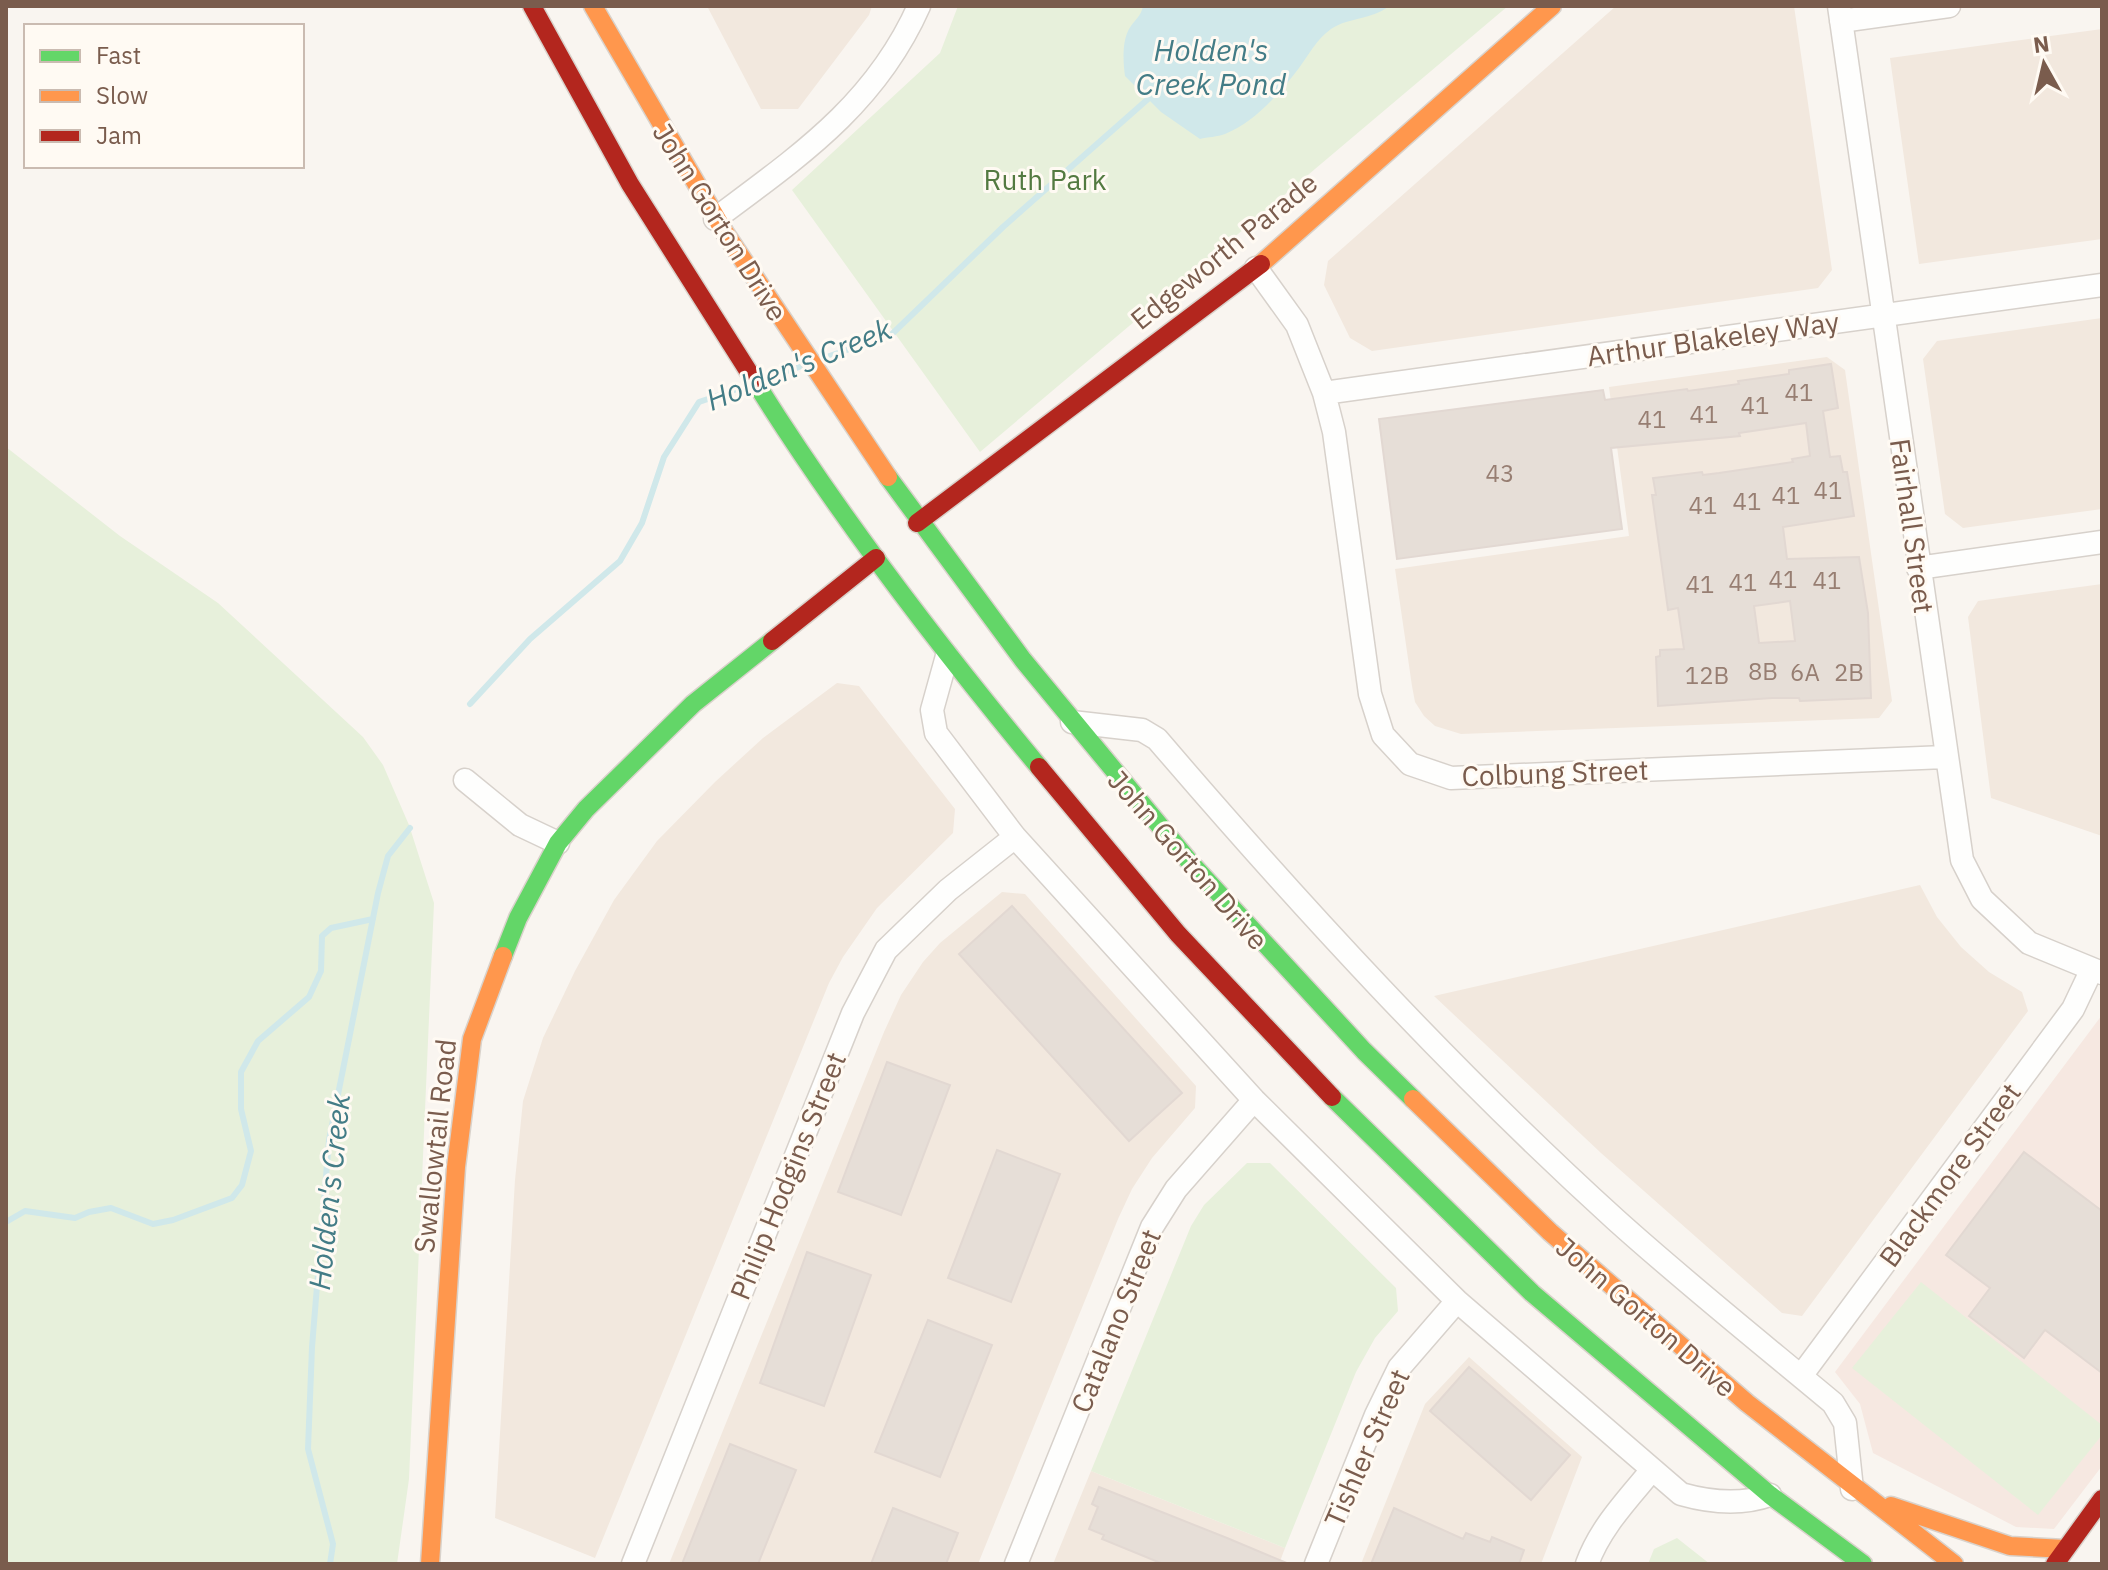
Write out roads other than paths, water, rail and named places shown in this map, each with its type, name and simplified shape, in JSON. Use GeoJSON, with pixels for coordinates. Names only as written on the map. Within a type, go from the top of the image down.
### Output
{"type":"FeatureCollection","features":[{"type":"Feature","properties":{"kind":"main road","name":"John Gorton Drive"},"geometry":{"type":"LineString","coordinates":[[532,6],[630,184],[788,435],[947,656],[1178,934],[1361,1128],[1532,1293],[1770,1495],[1863,1564]]}},
{"type":"Feature","properties":{"kind":"main road","name":"John Gorton Drive"},"geometry":{"type":"LineString","coordinates":[[593,6],[715,219],[842,415],[917,523],[1072,722],[1222,901],[1412,1102],[1548,1232],[1646,1319],[1856,1492],[1954,1564]]}},
{"type":"Feature","properties":{"kind":"main road","name":"Edgeworth Parade"},"geometry":{"type":"LineString","coordinates":[[917,523],[1256,268],[1552,6]]}},
{"type":"Feature","properties":{"kind":"main road","name":"Swallowtail Road"},"geometry":{"type":"LineString","coordinates":[[430,1564],[456,1167],[472,1039],[518,918],[558,843],[586,809],[693,704],[876,558]]}},
{"type":"Feature","properties":{"kind":"main road"},"geometry":{"type":"LineString","coordinates":[[1856,1492],[2010,1546],[2060,1557],[2102,1499]]}},
{"type":"Feature","properties":{"kind":"street"},"geometry":{"type":"LineString","coordinates":[[715,219],[815,142],[857,104],[892,59],[919,6]]}},
{"type":"Feature","properties":{"kind":"street"},"geometry":{"type":"LineString","coordinates":[[1840,14],[1949,6]]}},
{"type":"Feature","properties":{"kind":"street","name":"Fairhall Street"},"geometry":{"type":"LineString","coordinates":[[1840,14],[1962,860],[1982,899],[2029,943],[2097,971]]}},
{"type":"Feature","properties":{"kind":"street","name":"Colbung Street"},"geometry":{"type":"LineString","coordinates":[[1256,268],[1297,325],[1324,393],[1334,432],[1370,694],[1383,735],[1410,764],[1451,778],[1945,757]]}},
{"type":"Feature","properties":{"kind":"street","name":"Arthur Blakeley Way"},"geometry":{"type":"LineString","coordinates":[[1324,393],[2102,285]]}},
{"type":"Feature","properties":{"kind":"street"},"geometry":{"type":"LineString","coordinates":[[1918,568],[2102,542]]}},
{"type":"Feature","properties":{"kind":"street"},"geometry":{"type":"LineString","coordinates":[[947,656],[932,710],[936,733],[1015,837],[1254,1100],[1457,1301],[1681,1494],[1702,1500],[1754,1501],[1770,1495]]}},
{"type":"Feature","properties":{"kind":"street"},"geometry":{"type":"LineString","coordinates":[[1072,722],[1142,730],[1157,739],[1328,934],[1449,1058],[1617,1221],[1833,1403],[1845,1423],[1856,1492]]}},
{"type":"Feature","properties":{"kind":"street"},"geometry":{"type":"LineString","coordinates":[[465,780],[520,825],[558,843]]}},
{"type":"Feature","properties":{"kind":"street","name":"Philip Hodgins Street"},"geometry":{"type":"LineString","coordinates":[[633,1564],[871,974],[886,950],[948,890],[1015,837]]}},
{"type":"Feature","properties":{"kind":"street","name":"Blackmore Street"},"geometry":{"type":"LineString","coordinates":[[1801,1376],[2073,1009],[2097,971]]}},
{"type":"Feature","properties":{"kind":"street","name":"Catalano Street"},"geometry":{"type":"LineString","coordinates":[[1016,1564],[1152,1227],[1176,1189],[1254,1100]]}},
{"type":"Feature","properties":{"kind":"street","name":"Tishler Street"},"geometry":{"type":"LineString","coordinates":[[1316,1564],[1376,1415],[1399,1368],[1457,1301]]}},
{"type":"Feature","properties":{"kind":"street"},"geometry":{"type":"LineString","coordinates":[[1587,1564],[1593,1546],[1651,1471]]}},
{"type":"Feature","properties":{"kind":"water","name":"Holden's Creek Pond"},"geometry":{"type":"Polygon","coordinates":[[[1143,6],[1389,6],[1331,29],[1317,42],[1284,87],[1257,114],[1225,134],[1200,139],[1161,112],[1125,76],[1125,40],[1143,6]]]}},
{"type":"Feature","properties":{"kind":"waterway","name":"Holden's Creek"},"geometry":{"type":"LineString","coordinates":[[821,359],[892,334],[1003,227],[1148,99]]}},
{"type":"Feature","properties":{"kind":"waterway","name":"Holden's Creek"},"geometry":{"type":"LineString","coordinates":[[764,379],[799,367]]}},
{"type":"Feature","properties":{"kind":"waterway","name":"Holden's Creek"},"geometry":{"type":"LineString","coordinates":[[470,704],[530,639],[620,561],[642,523],[664,457],[699,402],[743,387]]}},
{"type":"Feature","properties":{"kind":"waterway","name":"Holden's Creek"},"geometry":{"type":"LineString","coordinates":[[330,1564],[333,1544],[308,1449],[312,1347],[329,1140],[378,893],[388,856],[410,828]]}},
{"type":"Feature","properties":{"kind":"waterway"},"geometry":{"type":"LineString","coordinates":[[6,1222],[25,1211],[75,1218],[111,1208],[153,1224],[173,1220],[232,1198],[242,1185],[251,1151],[241,1109],[241,1072],[258,1041],[309,997],[321,971],[322,936],[331,928],[373,919]]}},
{"type":"Feature","properties":{"kind":"park label","name":"Ruth Park"},"geometry":{"type":"Point","coordinates":[1045,180]}}]}
